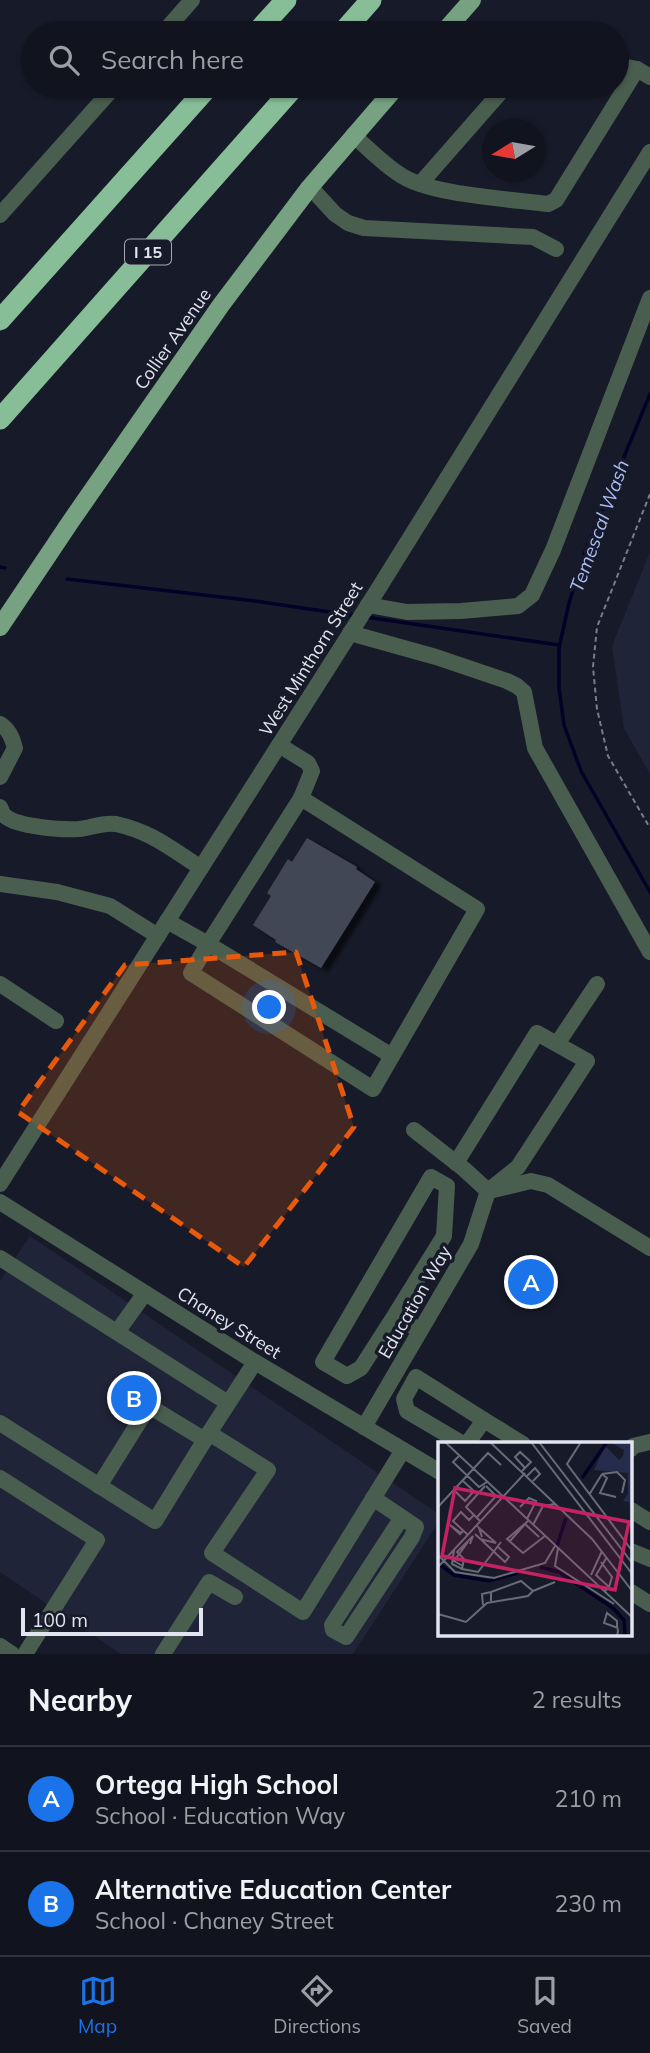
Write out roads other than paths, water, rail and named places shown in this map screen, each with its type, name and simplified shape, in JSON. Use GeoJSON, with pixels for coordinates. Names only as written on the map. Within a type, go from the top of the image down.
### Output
{"type":"FeatureCollection","features":[{"type":"Feature","properties":{"kind":"highway"},"geometry":{"type":"LineString","coordinates":[[267,21],[286,0]]}},
{"type":"Feature","properties":{"kind":"highway"},"geometry":{"type":"LineString","coordinates":[[353,21],[371,0]]}},
{"type":"Feature","properties":{"kind":"highway"},"geometry":{"type":"LineString","coordinates":[[0,320],[198,98]]}},
{"type":"Feature","properties":{"kind":"highway","name":"I 15"},"geometry":{"type":"LineString","coordinates":[[0,419],[284,98]]}},
{"type":"Feature","properties":{"kind":"main road"},"geometry":{"type":"LineString","coordinates":[[454,21],[472,0]]}},
{"type":"Feature","properties":{"kind":"main road","name":"Collier Avenue"},"geometry":{"type":"LineString","coordinates":[[0,627],[221,305],[310,187],[386,98]]}},
{"type":"Feature","properties":{"kind":"street"},"geometry":{"type":"LineString","coordinates":[[174,21],[192,0]]}},
{"type":"Feature","properties":{"kind":"street"},"geometry":{"type":"LineString","coordinates":[[629,93],[643,73]]}},
{"type":"Feature","properties":{"kind":"street"},"geometry":{"type":"LineString","coordinates":[[0,215],[104,98]]}},
{"type":"Feature","properties":{"kind":"street"},"geometry":{"type":"LineString","coordinates":[[420,184],[495,98]]}},
{"type":"Feature","properties":{"kind":"street"},"geometry":{"type":"LineString","coordinates":[[353,135],[399,175],[420,184],[548,204],[553,202],[626,98]]}},
{"type":"Feature","properties":{"kind":"street","name":"West Minthorn Street"},"geometry":{"type":"LineString","coordinates":[[0,1184],[347,639],[650,152]]}},
{"type":"Feature","properties":{"kind":"street"},"geometry":{"type":"LineString","coordinates":[[310,187],[335,214],[348,223],[364,228],[533,237],[556,249]]}},
{"type":"Feature","properties":{"kind":"street"},"geometry":{"type":"LineString","coordinates":[[368,605],[407,612],[461,611],[518,606],[533,595],[553,550],[650,298]]}},
{"type":"Feature","properties":{"kind":"street"},"geometry":{"type":"LineString","coordinates":[[347,639],[436,657],[507,681],[524,692],[535,748],[650,952]]}},
{"type":"Feature","properties":{"kind":"street"},"geometry":{"type":"LineString","coordinates":[[0,724],[6,728],[15,748],[0,777]]}},
{"type":"Feature","properties":{"kind":"street"},"geometry":{"type":"LineString","coordinates":[[279,745],[308,763],[312,771],[301,798],[191,973],[373,1089],[477,909],[301,798]]}},
{"type":"Feature","properties":{"kind":"street"},"geometry":{"type":"LineString","coordinates":[[0,807],[3,815],[16,822],[67,829],[111,823],[144,831],[201,867]]}},
{"type":"Feature","properties":{"kind":"street"},"geometry":{"type":"LineString","coordinates":[[0,884],[57,892],[110,906],[158,936]]}},
{"type":"Feature","properties":{"kind":"street"},"geometry":{"type":"LineString","coordinates":[[167,921],[392,1056]]}},
{"type":"Feature","properties":{"kind":"street"},"geometry":{"type":"LineString","coordinates":[[0,984],[56,1021]]}},
{"type":"Feature","properties":{"kind":"street"},"geometry":{"type":"LineString","coordinates":[[557,1044],[597,984]]}},
{"type":"Feature","properties":{"kind":"street"},"geometry":{"type":"LineString","coordinates":[[456,1163],[537,1033],[587,1061],[518,1167],[488,1191]]}},
{"type":"Feature","properties":{"kind":"street"},"geometry":{"type":"LineString","coordinates":[[414,1130],[488,1191]]}},
{"type":"Feature","properties":{"kind":"street"},"geometry":{"type":"LineString","coordinates":[[431,1177],[447,1186],[444,1236],[395,1315],[361,1368],[347,1376],[323,1362],[431,1177]]}},
{"type":"Feature","properties":{"kind":"street"},"geometry":{"type":"LineString","coordinates":[[488,1191],[531,1181],[548,1185],[650,1248]]}},
{"type":"Feature","properties":{"kind":"street","name":"Education Way"},"geometry":{"type":"LineString","coordinates":[[364,1427],[471,1244],[488,1191]]}},
{"type":"Feature","properties":{"kind":"street","name":"Chaney Street"},"geometry":{"type":"LineString","coordinates":[[0,1202],[255,1362],[438,1471]]}},
{"type":"Feature","properties":{"kind":"street"},"geometry":{"type":"LineString","coordinates":[[0,1258],[228,1403]]}},
{"type":"Feature","properties":{"kind":"street"},"geometry":{"type":"LineString","coordinates":[[117,1332],[145,1293]]}},
{"type":"Feature","properties":{"kind":"street"},"geometry":{"type":"LineString","coordinates":[[395,1315],[420,1331]]}},
{"type":"Feature","properties":{"kind":"street"},"geometry":{"type":"LineString","coordinates":[[0,1423],[155,1521],[255,1362]]}},
{"type":"Feature","properties":{"kind":"street"},"geometry":{"type":"LineString","coordinates":[[461,1442],[407,1411],[404,1399],[416,1377],[520,1442]]}},
{"type":"Feature","properties":{"kind":"street"},"geometry":{"type":"LineString","coordinates":[[99,1486],[149,1406],[268,1470],[212,1553],[303,1612],[402,1450]]}},
{"type":"Feature","properties":{"kind":"street"},"geometry":{"type":"LineString","coordinates":[[467,1442],[484,1420]]}},
{"type":"Feature","properties":{"kind":"street"},"geometry":{"type":"LineString","coordinates":[[632,1448],[650,1442]]}},
{"type":"Feature","properties":{"kind":"street"},"geometry":{"type":"LineString","coordinates":[[0,1478],[97,1540],[25,1654]]}},
{"type":"Feature","properties":{"kind":"street"},"geometry":{"type":"LineString","coordinates":[[373,1498],[415,1527],[412,1537],[346,1637],[333,1630],[332,1625],[399,1522],[399,1516]]}},
{"type":"Feature","properties":{"kind":"street"},"geometry":{"type":"LineString","coordinates":[[632,1511],[650,1522]]}},
{"type":"Feature","properties":{"kind":"street"},"geometry":{"type":"LineString","coordinates":[[632,1551],[650,1559]]}},
{"type":"Feature","properties":{"kind":"street"},"geometry":{"type":"LineString","coordinates":[[163,1654],[209,1582],[235,1597]]}},
{"type":"Feature","properties":{"kind":"street"},"geometry":{"type":"LineString","coordinates":[[632,1593],[650,1604]]}},
{"type":"Feature","properties":{"kind":"street"},"geometry":{"type":"LineString","coordinates":[[0,1646],[12,1654]]}},
{"type":"Feature","properties":{"kind":"waterway","name":"Temescal Wash"},"geometry":{"type":"LineString","coordinates":[[650,394],[586,549],[569,603],[559,648],[559,688],[564,725],[581,771],[650,892]]}},
{"type":"Feature","properties":{"kind":"waterway"},"geometry":{"type":"LineString","coordinates":[[0,567],[5,568]]}},
{"type":"Feature","properties":{"kind":"waterway"},"geometry":{"type":"LineString","coordinates":[[67,579],[357,616]]}},
{"type":"Feature","properties":{"kind":"waterway"},"geometry":{"type":"LineString","coordinates":[[365,617],[559,645]]}},
{"type":"Feature","properties":{"kind":"place","name":"Ortega High School"},"geometry":{"type":"Point","coordinates":[531,1282]}},
{"type":"Feature","properties":{"kind":"place","name":"Alternative Education Center"},"geometry":{"type":"Point","coordinates":[134,1398]}}]}
